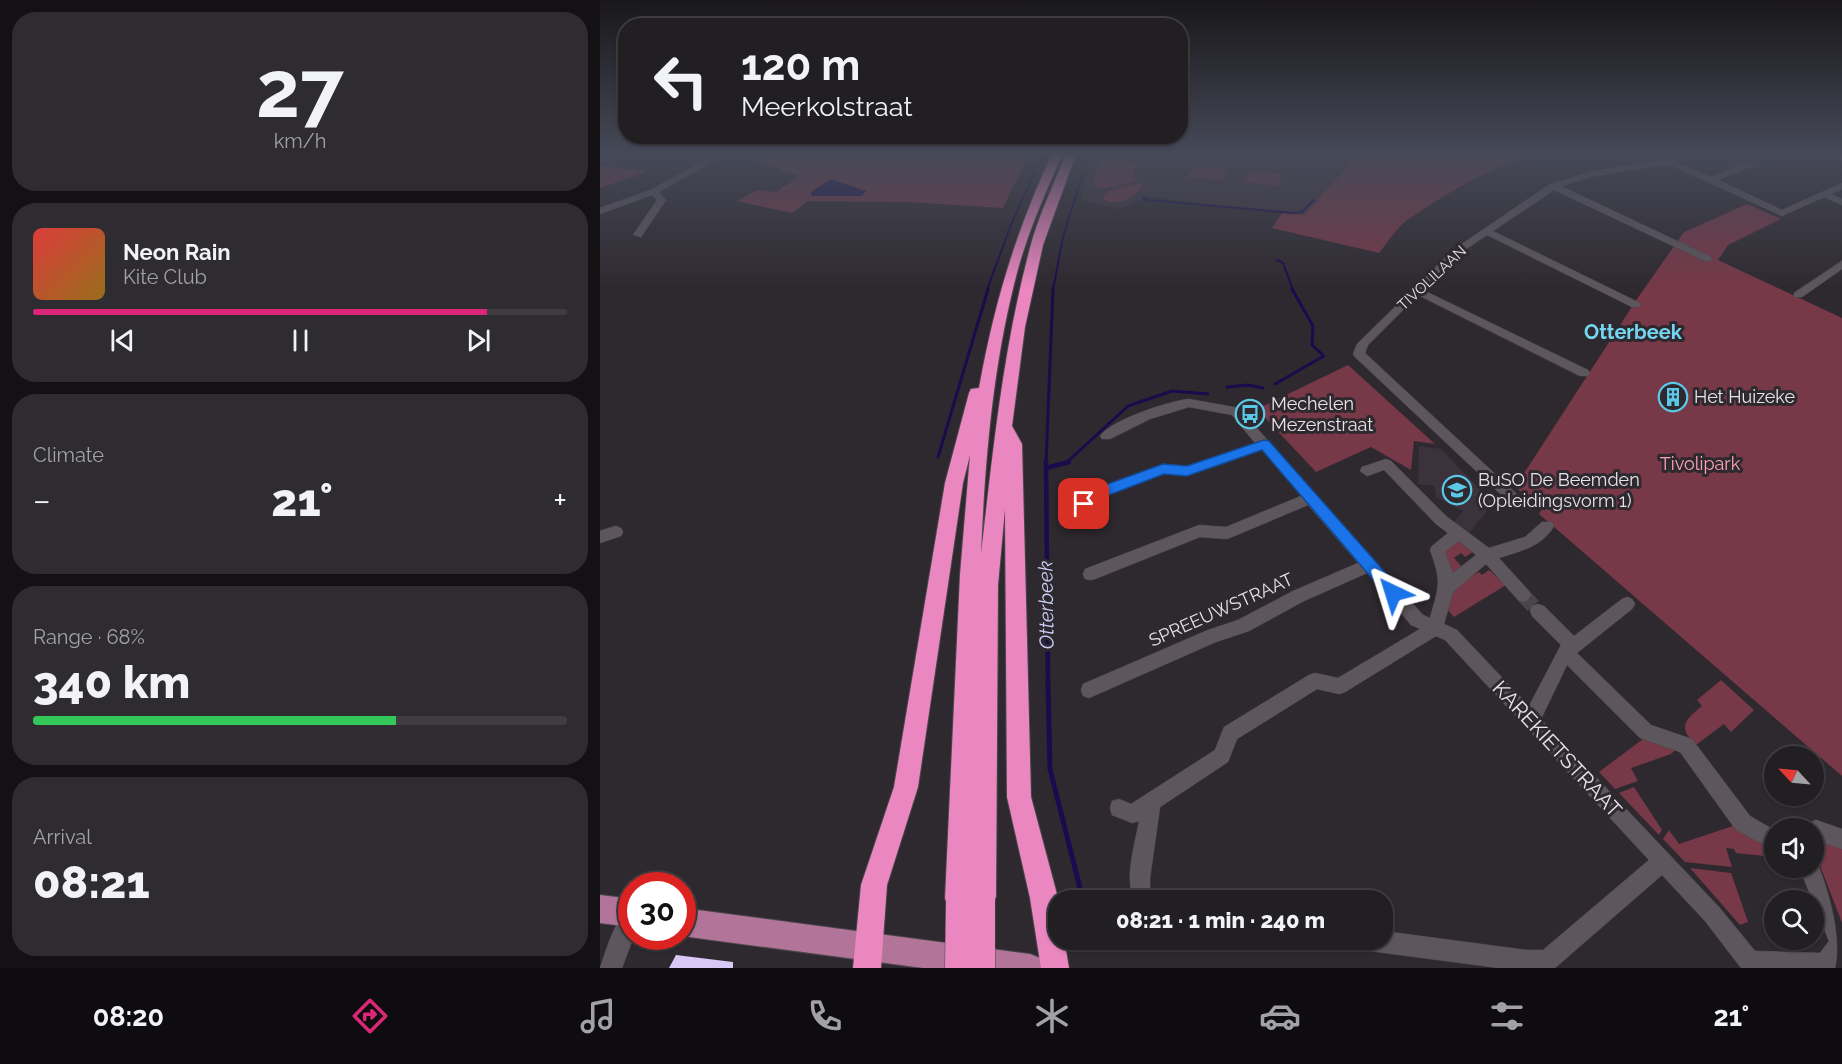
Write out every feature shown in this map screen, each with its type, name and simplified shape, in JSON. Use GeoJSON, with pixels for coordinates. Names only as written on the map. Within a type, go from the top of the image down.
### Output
{"type":"FeatureCollection","features":[{"type":"Feature","properties":{"kind":"highway"},"geometry":{"type":"LineString","coordinates":[[982,968],[970,898],[973,509],[982,422],[992,363],[1017,257],[1037,199]]}},
{"type":"Feature","properties":{"kind":"highway"},"geometry":{"type":"LineString","coordinates":[[958,968],[970,898],[988,585],[1004,426],[1018,327],[1037,245],[1054,199]]}},
{"type":"Feature","properties":{"kind":"highway"},"geometry":{"type":"LineString","coordinates":[[868,956],[874,885],[906,787],[954,483],[982,375],[992,363]]}},
{"type":"Feature","properties":{"kind":"highway"},"geometry":{"type":"LineString","coordinates":[[1004,426],[1013,444],[1019,797],[1044,898],[1056,968]]}},
{"type":"Feature","properties":{"kind":"main road"},"geometry":{"type":"LineString","coordinates":[[600,909],[618,912]]}},
{"type":"Feature","properties":{"kind":"main road"},"geometry":{"type":"LineString","coordinates":[[696,925],[868,956],[967,961],[1030,968]]}},
{"type":"Feature","properties":{"kind":"street"},"geometry":{"type":"LineString","coordinates":[[600,211],[633,199]]}},
{"type":"Feature","properties":{"kind":"street"},"geometry":{"type":"LineString","coordinates":[[638,235],[661,199]]}},
{"type":"Feature","properties":{"kind":"street","name":"TIVOLILAAN"},"geometry":{"type":"LineString","coordinates":[[1514,498],[1359,354],[1363,344],[1456,252],[1533,199]]}},
{"type":"Feature","properties":{"kind":"street"},"geometry":{"type":"LineString","coordinates":[[1581,199],[1708,259]]}},
{"type":"Feature","properties":{"kind":"street","name":"TIVOLILAAN"},"geometry":{"type":"LineString","coordinates":[[1752,199],[1782,213],[1812,199]]}},
{"type":"Feature","properties":{"kind":"street"},"geometry":{"type":"LineString","coordinates":[[1486,231],[1635,305]]}},
{"type":"Feature","properties":{"kind":"street"},"geometry":{"type":"LineString","coordinates":[[1798,295],[1842,264]]}},
{"type":"Feature","properties":{"kind":"street"},"geometry":{"type":"LineString","coordinates":[[1417,291],[1584,373]]}},
{"type":"Feature","properties":{"kind":"street","name":"KAREKIETSTRAAT"},"geometry":{"type":"LineString","coordinates":[[1106,436],[1120,425],[1187,403],[1222,411],[1235,411],[1417,620],[1443,632],[1531,721],[1712,914],[1753,965]]}},
{"type":"Feature","properties":{"kind":"street"},"geometry":{"type":"LineString","coordinates":[[1084,504],[1088,497],[1163,469],[1187,471],[1264,444]]}},
{"type":"Feature","properties":{"kind":"street"},"geometry":{"type":"LineString","coordinates":[[1367,471],[1386,464],[1441,520],[1487,555],[1522,595]]}},
{"type":"Feature","properties":{"kind":"street"},"geometry":{"type":"LineString","coordinates":[[1089,574],[1199,531],[1227,533],[1310,498]]}},
{"type":"Feature","properties":{"kind":"street"},"geometry":{"type":"LineString","coordinates":[[1446,588],[1487,555],[1530,542],[1547,526]]}},
{"type":"Feature","properties":{"kind":"street"},"geometry":{"type":"LineString","coordinates":[[600,537],[616,532]]}},
{"type":"Feature","properties":{"kind":"street"},"geometry":{"type":"LineString","coordinates":[[1119,808],[1132,814],[1152,802],[1222,756],[1230,733],[1315,681],[1339,686],[1443,632],[1446,574],[1437,550],[1459,533]]}},
{"type":"Feature","properties":{"kind":"street","name":"SPREEUWSTRAAT"},"geometry":{"type":"LineString","coordinates":[[1089,690],[1214,634],[1228,632],[1274,612],[1287,602],[1370,565]]}},
{"type":"Feature","properties":{"kind":"street"},"geometry":{"type":"LineString","coordinates":[[1531,721],[1569,649],[1627,604]]}},
{"type":"Feature","properties":{"kind":"street"},"geometry":{"type":"LineString","coordinates":[[1538,611],[1569,649],[1646,732],[1686,745],[1743,823],[1764,835]]}},
{"type":"Feature","properties":{"kind":"street"},"geometry":{"type":"LineString","coordinates":[[1140,890],[1152,802]]}},
{"type":"Feature","properties":{"kind":"street"},"geometry":{"type":"LineString","coordinates":[[1824,833],[1842,839]]}},
{"type":"Feature","properties":{"kind":"street"},"geometry":{"type":"LineString","coordinates":[[1393,943],[1526,961],[1547,961],[1662,862]]}},
{"type":"Feature","properties":{"kind":"street"},"geometry":{"type":"LineString","coordinates":[[1753,965],[1825,964],[1841,946],[1813,878]]}},
{"type":"Feature","properties":{"kind":"street"},"geometry":{"type":"LineString","coordinates":[[611,968],[618,946]]}},
{"type":"Feature","properties":{"kind":"shaded area"},"geometry":{"type":"Polygon","coordinates":[[[1081,199],[1142,199],[1119,209],[1081,199]]]}},
{"type":"Feature","properties":{"kind":"shaded area"},"geometry":{"type":"Polygon","coordinates":[[[1166,199],[1318,199],[1304,215],[1166,199]]]}},
{"type":"Feature","properties":{"kind":"shaded area","name":"BuSO De Beemden (Opleidingsvorm 1)"},"geometry":{"type":"Polygon","coordinates":[[[1419,446],[1441,449],[1491,501],[1484,515],[1469,533],[1453,523],[1463,511],[1436,497],[1434,486],[1418,484],[1419,446]]]}},
{"type":"Feature","properties":{"kind":"green space"},"geometry":{"type":"Polygon","coordinates":[[[740,199],[1007,199],[1003,208],[909,202],[808,201],[792,213],[737,201],[740,199]]]}},
{"type":"Feature","properties":{"kind":"green space"},"geometry":{"type":"Polygon","coordinates":[[[1104,199],[1127,199],[1119,202],[1104,199]]]}},
{"type":"Feature","properties":{"kind":"green space"},"geometry":{"type":"Polygon","coordinates":[[[1318,199],[1439,199],[1402,224],[1379,253],[1272,228],[1282,213],[1304,215],[1318,199]]]}},
{"type":"Feature","properties":{"kind":"green space","name":"Tivolipark"},"geometry":{"type":"Polygon","coordinates":[[[1747,204],[1781,219],[1728,245],[1718,260],[1842,318],[1842,776],[1824,760],[1824,746],[1807,746],[1539,514],[1542,509],[1515,487],[1639,296],[1684,232],[1747,204]]]}},
{"type":"Feature","properties":{"kind":"green space"},"geometry":{"type":"Polygon","coordinates":[[[1348,365],[1435,444],[1414,441],[1411,470],[1371,447],[1316,472],[1257,409],[1348,365]]]}},
{"type":"Feature","properties":{"kind":"green space"},"geometry":{"type":"Polygon","coordinates":[[[1461,539],[1473,552],[1465,557],[1461,553],[1454,558],[1462,567],[1449,575],[1441,552],[1461,539]]]}},
{"type":"Feature","properties":{"kind":"green space"},"geometry":{"type":"Polygon","coordinates":[[[1489,570],[1506,585],[1454,617],[1445,607],[1450,589],[1479,572],[1482,575],[1489,570]]]}},
{"type":"Feature","properties":{"kind":"green space"},"geometry":{"type":"Polygon","coordinates":[[[1721,680],[1754,710],[1731,732],[1724,724],[1696,745],[1687,733],[1686,724],[1691,715],[1702,706],[1697,700],[1721,680]]]}},
{"type":"Feature","properties":{"kind":"green space"},"geometry":{"type":"Polygon","coordinates":[[[1643,739],[1678,747],[1671,754],[1631,768],[1638,781],[1615,789],[1599,772],[1643,739]]]}},
{"type":"Feature","properties":{"kind":"green space"},"geometry":{"type":"Polygon","coordinates":[[[1634,787],[1662,830],[1659,835],[1619,793],[1634,787]]]}},
{"type":"Feature","properties":{"kind":"green space"},"geometry":{"type":"Polygon","coordinates":[[[1736,825],[1764,842],[1764,856],[1736,853],[1734,849],[1726,848],[1732,867],[1685,862],[1663,839],[1669,830],[1679,844],[1736,825]]]}},
{"type":"Feature","properties":{"kind":"green space"},"geometry":{"type":"Polygon","coordinates":[[[1824,841],[1842,847],[1842,923],[1824,876],[1824,841]]]}},
{"type":"Feature","properties":{"kind":"green space"},"geometry":{"type":"Polygon","coordinates":[[[1690,868],[1731,873],[1748,922],[1740,925],[1690,868]]]}},
{"type":"Feature","properties":{"kind":"building"},"geometry":{"type":"Polygon","coordinates":[[[676,955],[733,962],[733,968],[669,968],[676,955]]]}},
{"type":"Feature","properties":{"kind":"waterway"},"geometry":{"type":"LineString","coordinates":[[987,290],[1023,199]]}},
{"type":"Feature","properties":{"kind":"waterway","name":"Otterbeek"},"geometry":{"type":"LineString","coordinates":[[1053,290],[1063,237],[1075,199]]}},
{"type":"Feature","properties":{"kind":"waterway"},"geometry":{"type":"LineString","coordinates":[[1146,199],[1294,213],[1302,212],[1314,200]]}},
{"type":"Feature","properties":{"kind":"waterway"},"geometry":{"type":"LineString","coordinates":[[1277,260],[1283,263],[1293,290]]}},
{"type":"Feature","properties":{"kind":"waterway"},"geometry":{"type":"LineString","coordinates":[[938,457],[988,289]]}},
{"type":"Feature","properties":{"kind":"waterway","name":"Otterbeek"},"geometry":{"type":"LineString","coordinates":[[1046,464],[1053,289]]}},
{"type":"Feature","properties":{"kind":"waterway"},"geometry":{"type":"LineString","coordinates":[[1275,384],[1324,356],[1312,345],[1313,326],[1292,289]]}},
{"type":"Feature","properties":{"kind":"waterway"},"geometry":{"type":"LineString","coordinates":[[1227,387],[1248,385],[1263,388]]}},
{"type":"Feature","properties":{"kind":"waterway"},"geometry":{"type":"LineString","coordinates":[[1066,463],[1128,406],[1172,391],[1208,394]]}},
{"type":"Feature","properties":{"kind":"waterway"},"geometry":{"type":"LineString","coordinates":[[1046,468],[1066,463]]}},
{"type":"Feature","properties":{"kind":"waterway","name":"Otterbeek"},"geometry":{"type":"LineString","coordinates":[[1046,464],[1046,468]]}},
{"type":"Feature","properties":{"kind":"waterway","name":"Otterbeek"},"geometry":{"type":"LineString","coordinates":[[1046,468],[1048,685]]}},
{"type":"Feature","properties":{"kind":"waterway","name":"Otterbeek"},"geometry":{"type":"LineString","coordinates":[[1048,684],[1050,769],[1080,890]]}},
{"type":"Feature","properties":{"kind":"tunnel"},"geometry":{"type":"LineString","coordinates":[[1523,595],[1538,611]]}},
{"type":"Feature","properties":{"kind":"place","name":"Het Huizeke"},"geometry":{"type":"Point","coordinates":[1673,397]}},
{"type":"Feature","properties":{"kind":"place","name":"Mechelen Mezenstraat"},"geometry":{"type":"Point","coordinates":[1250,414]}},
{"type":"Feature","properties":{"kind":"place","name":"BuSO De Beemden (Opleidingsvorm 1)"},"geometry":{"type":"Point","coordinates":[1457,490]}},
{"type":"Feature","properties":{"kind":"district","name":"Otterbeek"},"geometry":{"type":"Point","coordinates":[1633,332]}},
{"type":"Feature","properties":{"kind":"route"},"geometry":{"type":"LineString","coordinates":[[1084,504],[1088,497],[1163,469],[1187,471],[1264,444],[1393,593]]}}]}
